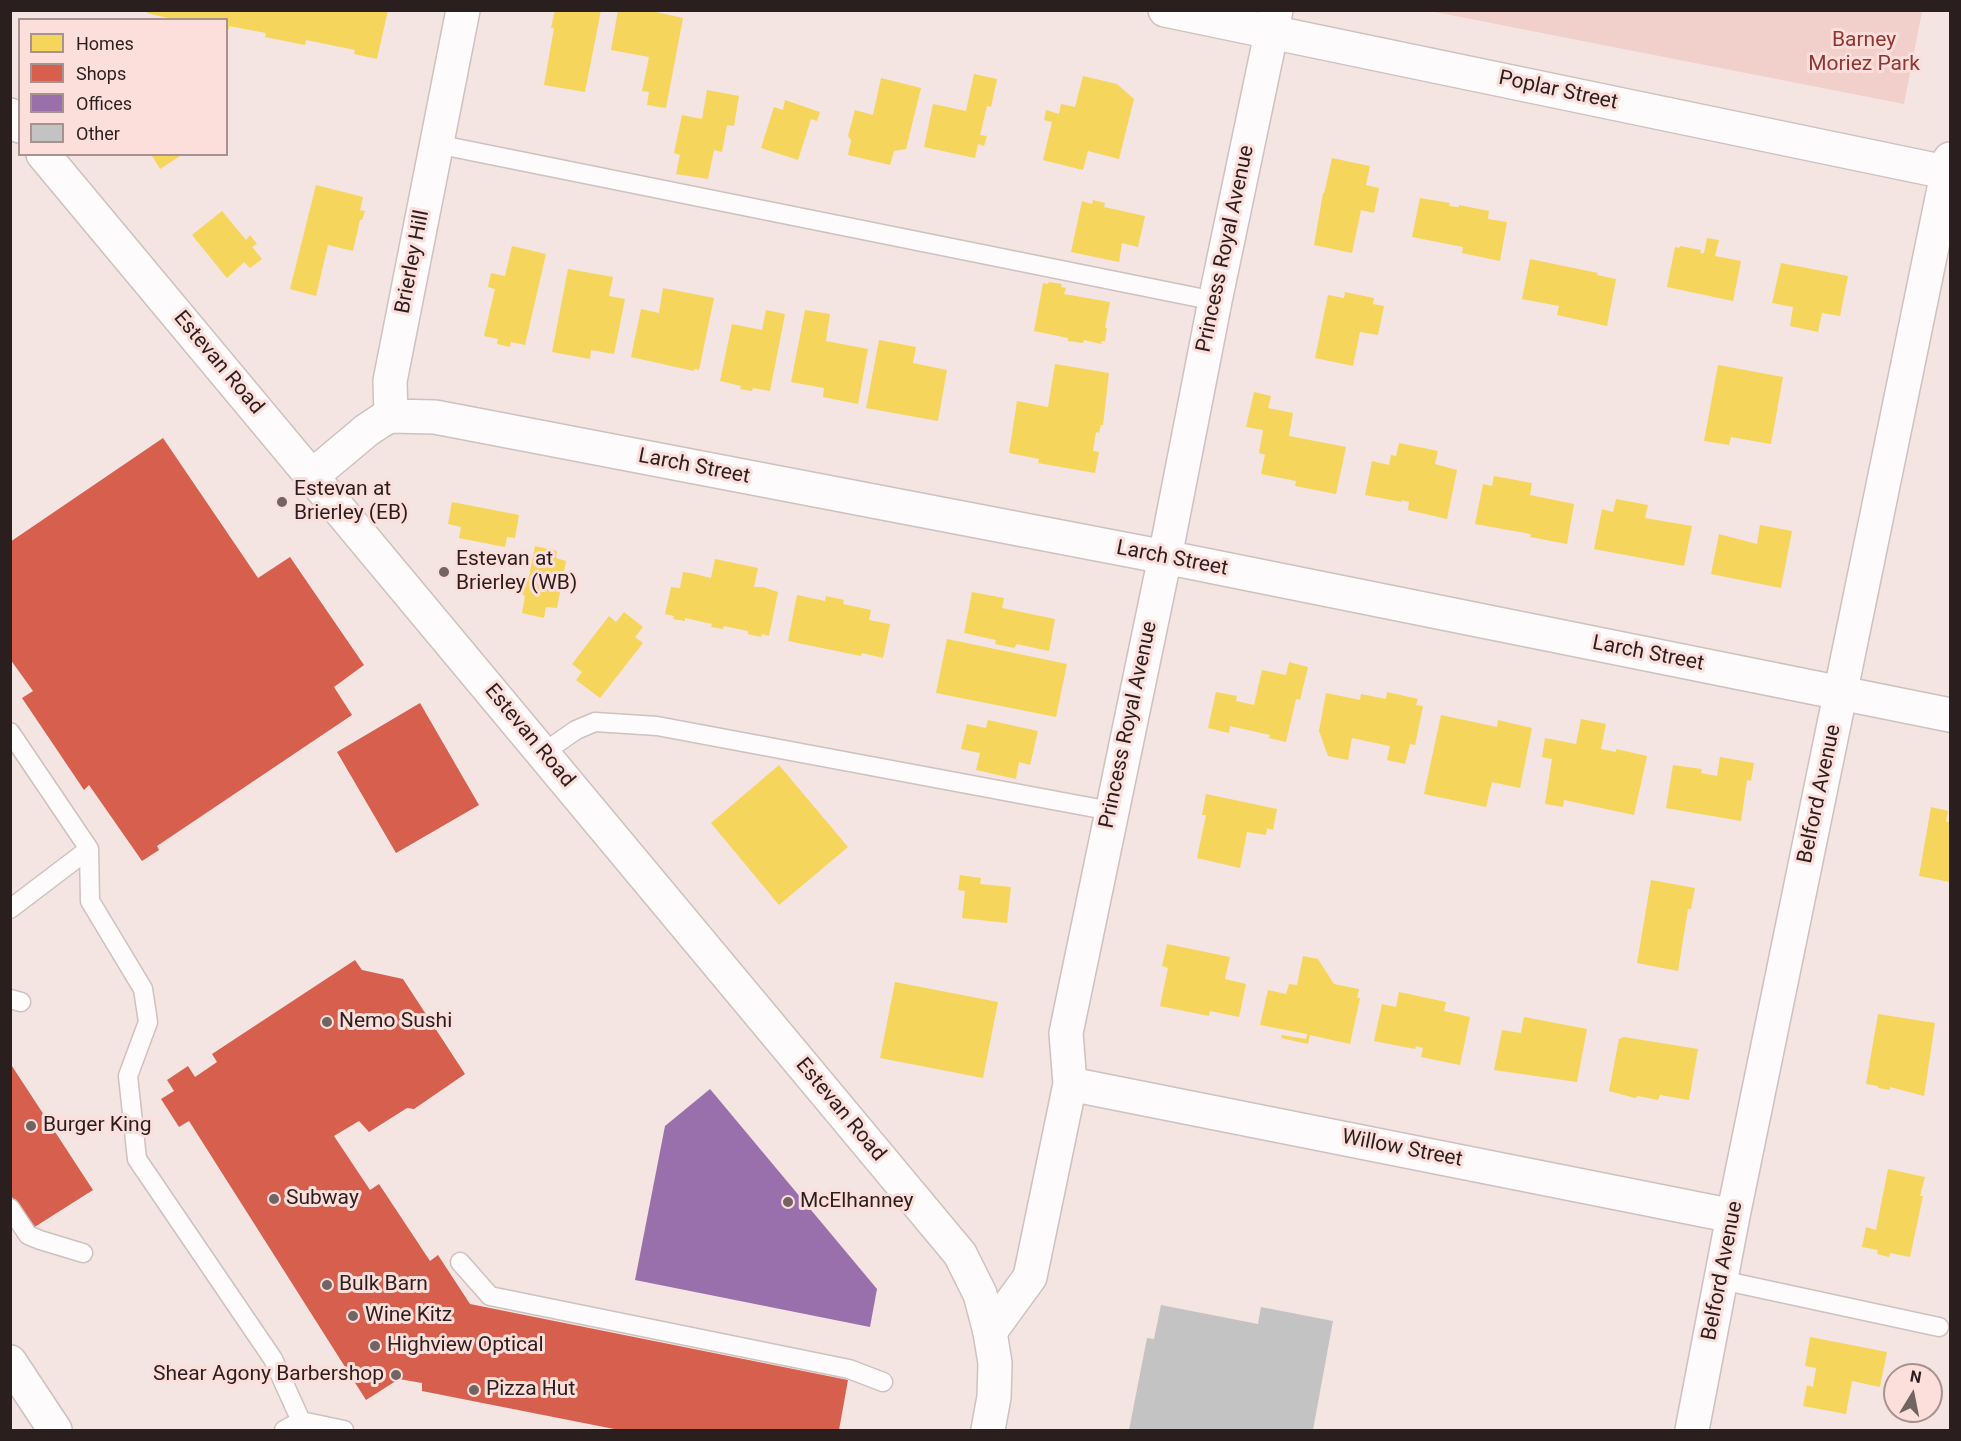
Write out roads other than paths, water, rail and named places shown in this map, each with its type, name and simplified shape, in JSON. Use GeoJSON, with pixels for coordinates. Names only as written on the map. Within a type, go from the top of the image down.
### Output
{"type":"FeatureCollection","features":[{"type":"Feature","properties":{"kind":"street","name":"Brierley Hill"},"geometry":{"type":"LineString","coordinates":[[391,416],[390,381],[463,10]]}},
{"type":"Feature","properties":{"kind":"street","name":"Poplar Street"},"geometry":{"type":"LineString","coordinates":[[1165,10],[1274,21],[1950,168]]}},
{"type":"Feature","properties":{"kind":"street","name":"Princess Royal Avenue"},"geometry":{"type":"LineString","coordinates":[[990,1332],[1030,1277],[1070,1084],[1066,1033],[1274,21]]}},
{"type":"Feature","properties":{"kind":"street","name":"Estevan Road"},"geometry":{"type":"LineString","coordinates":[[45,156],[960,1254],[980,1294],[990,1332]]}},
{"type":"Feature","properties":{"kind":"street","name":"Belford Avenue"},"geometry":{"type":"LineString","coordinates":[[1692,1431],[1733,1216],[1950,168]]}},
{"type":"Feature","properties":{"kind":"street"},"geometry":{"type":"LineString","coordinates":[[312,476],[367,430],[391,416]]}},
{"type":"Feature","properties":{"kind":"street","name":"Larch Street"},"geometry":{"type":"LineString","coordinates":[[391,416],[448,419],[1165,556],[1950,715]]}},
{"type":"Feature","properties":{"kind":"street","name":"Willow Street"},"geometry":{"type":"LineString","coordinates":[[1070,1084],[1733,1216]]}},
{"type":"Feature","properties":{"kind":"street"},"geometry":{"type":"LineString","coordinates":[[988,1431],[994,1397],[995,1363],[990,1332]]}},
{"type":"Feature","properties":{"kind":"street"},"geometry":{"type":"LineString","coordinates":[[10,1362],[55,1431]]}},
{"type":"Feature","properties":{"kind":"lane"},"geometry":{"type":"LineString","coordinates":[[436,144],[1215,301]]}},
{"type":"Feature","properties":{"kind":"lane"},"geometry":{"type":"LineString","coordinates":[[543,753],[576,729],[595,722],[657,726],[1111,811]]}},
{"type":"Feature","properties":{"kind":"lane"},"geometry":{"type":"LineString","coordinates":[[10,732],[88,849],[90,902],[143,989],[148,1022],[128,1076],[137,1159],[273,1359],[301,1421]]}},
{"type":"Feature","properties":{"kind":"lane"},"geometry":{"type":"LineString","coordinates":[[10,909],[88,849]]}},
{"type":"Feature","properties":{"kind":"lane"},"geometry":{"type":"LineString","coordinates":[[10,1208],[28,1234],[83,1253]]}},
{"type":"Feature","properties":{"kind":"lane"},"geometry":{"type":"LineString","coordinates":[[460,1262],[490,1296],[849,1369],[883,1382]]}},
{"type":"Feature","properties":{"kind":"lane"},"geometry":{"type":"LineString","coordinates":[[1721,1280],[1939,1327]]}},
{"type":"Feature","properties":{"kind":"lane"},"geometry":{"type":"LineString","coordinates":[[284,1431],[301,1421],[344,1431]]}},
{"type":"Feature","properties":{"kind":"place","name":"Estevan at Brierley (EB)"},"geometry":{"type":"Point","coordinates":[282,502]}},
{"type":"Feature","properties":{"kind":"place","name":"Estevan at Brierley (WB)"},"geometry":{"type":"Point","coordinates":[444,572]}},
{"type":"Feature","properties":{"kind":"place","name":"Nemo Sushi"},"geometry":{"type":"Point","coordinates":[327,1022]}},
{"type":"Feature","properties":{"kind":"place","name":"Burger King"},"geometry":{"type":"Point","coordinates":[31,1126]}},
{"type":"Feature","properties":{"kind":"place","name":"Subway"},"geometry":{"type":"Point","coordinates":[274,1199]}},
{"type":"Feature","properties":{"kind":"place","name":"McElhanney"},"geometry":{"type":"Point","coordinates":[788,1202]}},
{"type":"Feature","properties":{"kind":"place","name":"Bulk Barn"},"geometry":{"type":"Point","coordinates":[327,1285]}},
{"type":"Feature","properties":{"kind":"place","name":"Wine Kitz"},"geometry":{"type":"Point","coordinates":[353,1316]}},
{"type":"Feature","properties":{"kind":"place","name":"Highview Optical"},"geometry":{"type":"Point","coordinates":[375,1346]}},
{"type":"Feature","properties":{"kind":"place","name":"Shear Agony Barbershop"},"geometry":{"type":"Point","coordinates":[396,1375]}},
{"type":"Feature","properties":{"kind":"place","name":"Pizza Hut"},"geometry":{"type":"Point","coordinates":[474,1390]}},
{"type":"Feature","properties":{"kind":"park label","name":"Barney Moriez Park"},"geometry":{"type":"Point","coordinates":[1864,53]}}]}
